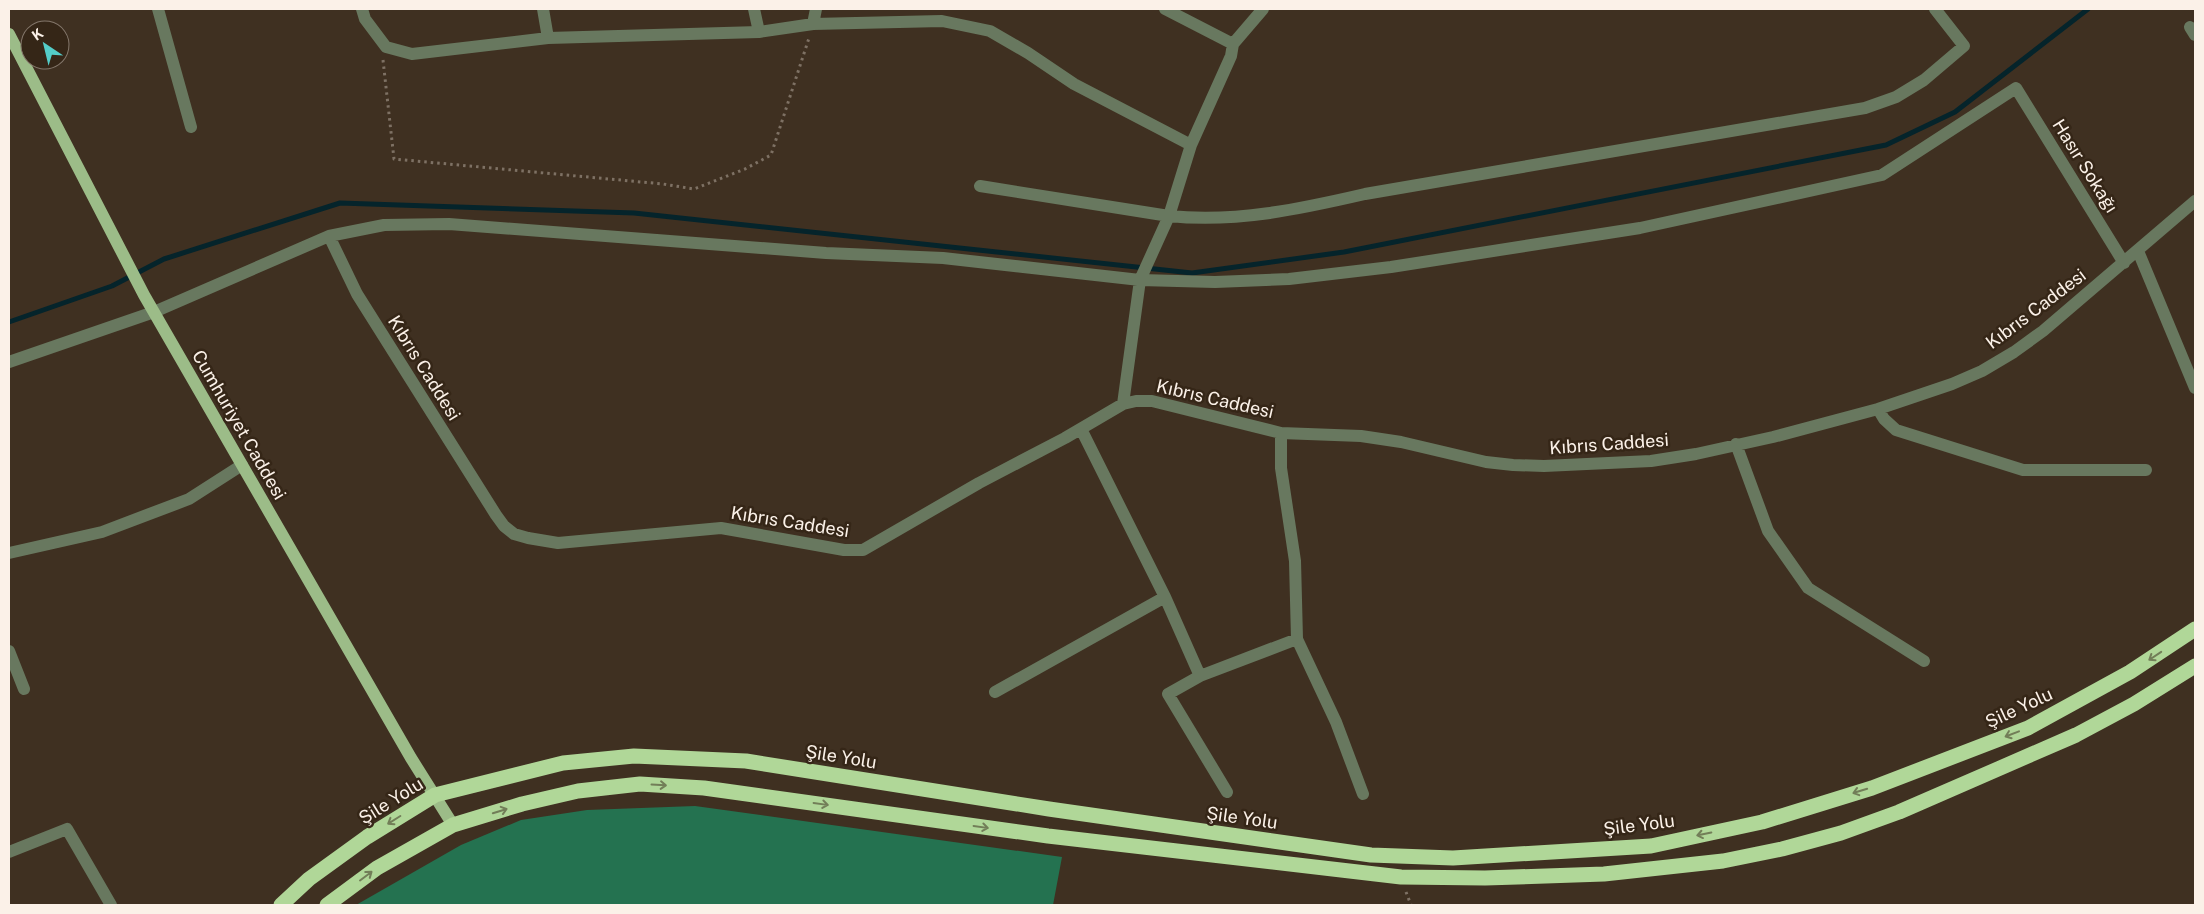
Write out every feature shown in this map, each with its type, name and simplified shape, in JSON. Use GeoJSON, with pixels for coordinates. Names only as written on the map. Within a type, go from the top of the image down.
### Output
{"type":"FeatureCollection","features":[{"type":"Feature","properties":{"kind":"highway","name":"Şile Yolu"},"geometry":{"type":"LineString","coordinates":[[281,905],[309,879],[367,837],[435,794],[563,763],[634,756],[746,761],[1371,855],[1453,858],[1651,846],[1762,822],[1862,790],[2028,728],[2130,672],[2195,629]]}},
{"type":"Feature","properties":{"kind":"highway"},"geometry":{"type":"LineString","coordinates":[[327,905],[377,868],[453,825],[522,804],[578,791],[640,784],[704,788],[1048,836],[1401,877],[1485,878],[1604,874],[1723,861],[1782,849],[1842,832],[1899,812],[2076,735],[2134,704],[2195,666]]}},
{"type":"Feature","properties":{"kind":"main road","name":"Cumhuriyet Caddesi"},"geometry":{"type":"LineString","coordinates":[[9,34],[144,296],[411,758],[453,825]]}},
{"type":"Feature","properties":{"kind":"street"},"geometry":{"type":"LineString","coordinates":[[158,9],[191,127]]}},
{"type":"Feature","properties":{"kind":"street"},"geometry":{"type":"LineString","coordinates":[[362,9],[365,19],[386,47],[412,54],[548,38],[759,32],[813,24],[942,21],[990,31],[1028,53],[1074,84],[1191,145]]}},
{"type":"Feature","properties":{"kind":"street"},"geometry":{"type":"LineString","coordinates":[[543,9],[548,38]]}},
{"type":"Feature","properties":{"kind":"street"},"geometry":{"type":"LineString","coordinates":[[754,9],[759,32]]}},
{"type":"Feature","properties":{"kind":"street"},"geometry":{"type":"LineString","coordinates":[[813,24],[816,9]]}},
{"type":"Feature","properties":{"kind":"street"},"geometry":{"type":"LineString","coordinates":[[1164,9],[1233,44]]}},
{"type":"Feature","properties":{"kind":"street"},"geometry":{"type":"LineString","coordinates":[[1123,404],[1140,280],[1169,216],[1191,145],[1231,56],[1233,44],[1262,9]]}},
{"type":"Feature","properties":{"kind":"street"},"geometry":{"type":"LineString","coordinates":[[980,186],[1169,216],[1194,219],[1231,218],[1295,210],[1375,192],[1865,108],[1896,97],[1924,80],[1964,46],[1935,9]]}},
{"type":"Feature","properties":{"kind":"street","name":"Hasır Sokağı"},"geometry":{"type":"LineString","coordinates":[[1140,280],[1215,282],[1289,279],[1391,267],[1640,228],[1882,175],[2016,88],[2124,263]]}},
{"type":"Feature","properties":{"kind":"street","name":"Kıbrıs Caddesi"},"geometry":{"type":"LineString","coordinates":[[329,236],[357,294],[496,515],[504,526],[514,534],[558,543],[721,528],[844,550],[863,550],[979,483],[1081,429],[1123,404],[1136,401],[1152,401],[1281,433],[1361,436],[1401,442],[1486,462],[1544,466],[1651,461],[1696,454],[1773,437],[1878,409],[1952,384],[1982,371],[2014,352],[2043,331],[2195,201]]}},
{"type":"Feature","properties":{"kind":"street"},"geometry":{"type":"LineString","coordinates":[[9,362],[154,312],[329,236],[384,225],[449,224],[817,252],[943,258],[1140,280]]}},
{"type":"Feature","properties":{"kind":"street"},"geometry":{"type":"LineString","coordinates":[[2138,250],[2195,388]]}},
{"type":"Feature","properties":{"kind":"street"},"geometry":{"type":"LineString","coordinates":[[1878,409],[1884,420],[1896,430],[2023,470],[2146,470]]}},
{"type":"Feature","properties":{"kind":"street"},"geometry":{"type":"LineString","coordinates":[[1081,429],[1164,597],[1200,676]]}},
{"type":"Feature","properties":{"kind":"street"},"geometry":{"type":"LineString","coordinates":[[1281,433],[1281,468],[1295,561],[1296,639],[1336,722],[1363,794]]}},
{"type":"Feature","properties":{"kind":"street"},"geometry":{"type":"LineString","coordinates":[[1736,444],[1768,531],[1808,588],[1924,660]]}},
{"type":"Feature","properties":{"kind":"street"},"geometry":{"type":"LineString","coordinates":[[9,553],[102,532],[189,499],[242,465]]}},
{"type":"Feature","properties":{"kind":"street"},"geometry":{"type":"LineString","coordinates":[[995,692],[1164,597]]}},
{"type":"Feature","properties":{"kind":"street"},"geometry":{"type":"LineString","coordinates":[[1227,792],[1168,694],[1200,676],[1296,639]]}},
{"type":"Feature","properties":{"kind":"street"},"geometry":{"type":"LineString","coordinates":[[9,651],[24,689]]}},
{"type":"Feature","properties":{"kind":"street"},"geometry":{"type":"LineString","coordinates":[[9,852],[67,829],[111,905]]}},
{"type":"Feature","properties":{"kind":"path"},"geometry":{"type":"LineString","coordinates":[[380,40],[394,160],[663,184],[694,189],[745,169],[771,155],[813,24]]}},
{"type":"Feature","properties":{"kind":"green space"},"geometry":{"type":"Polygon","coordinates":[[[695,806],[1062,857],[1053,905],[356,905],[461,845],[521,820],[587,810],[695,806]]]}},
{"type":"Feature","properties":{"kind":"waterway"},"geometry":{"type":"LineString","coordinates":[[9,322],[112,286],[164,259],[340,203],[634,213],[1192,273],[1344,252],[1886,145],[1955,112],[2088,9]]}}]}
